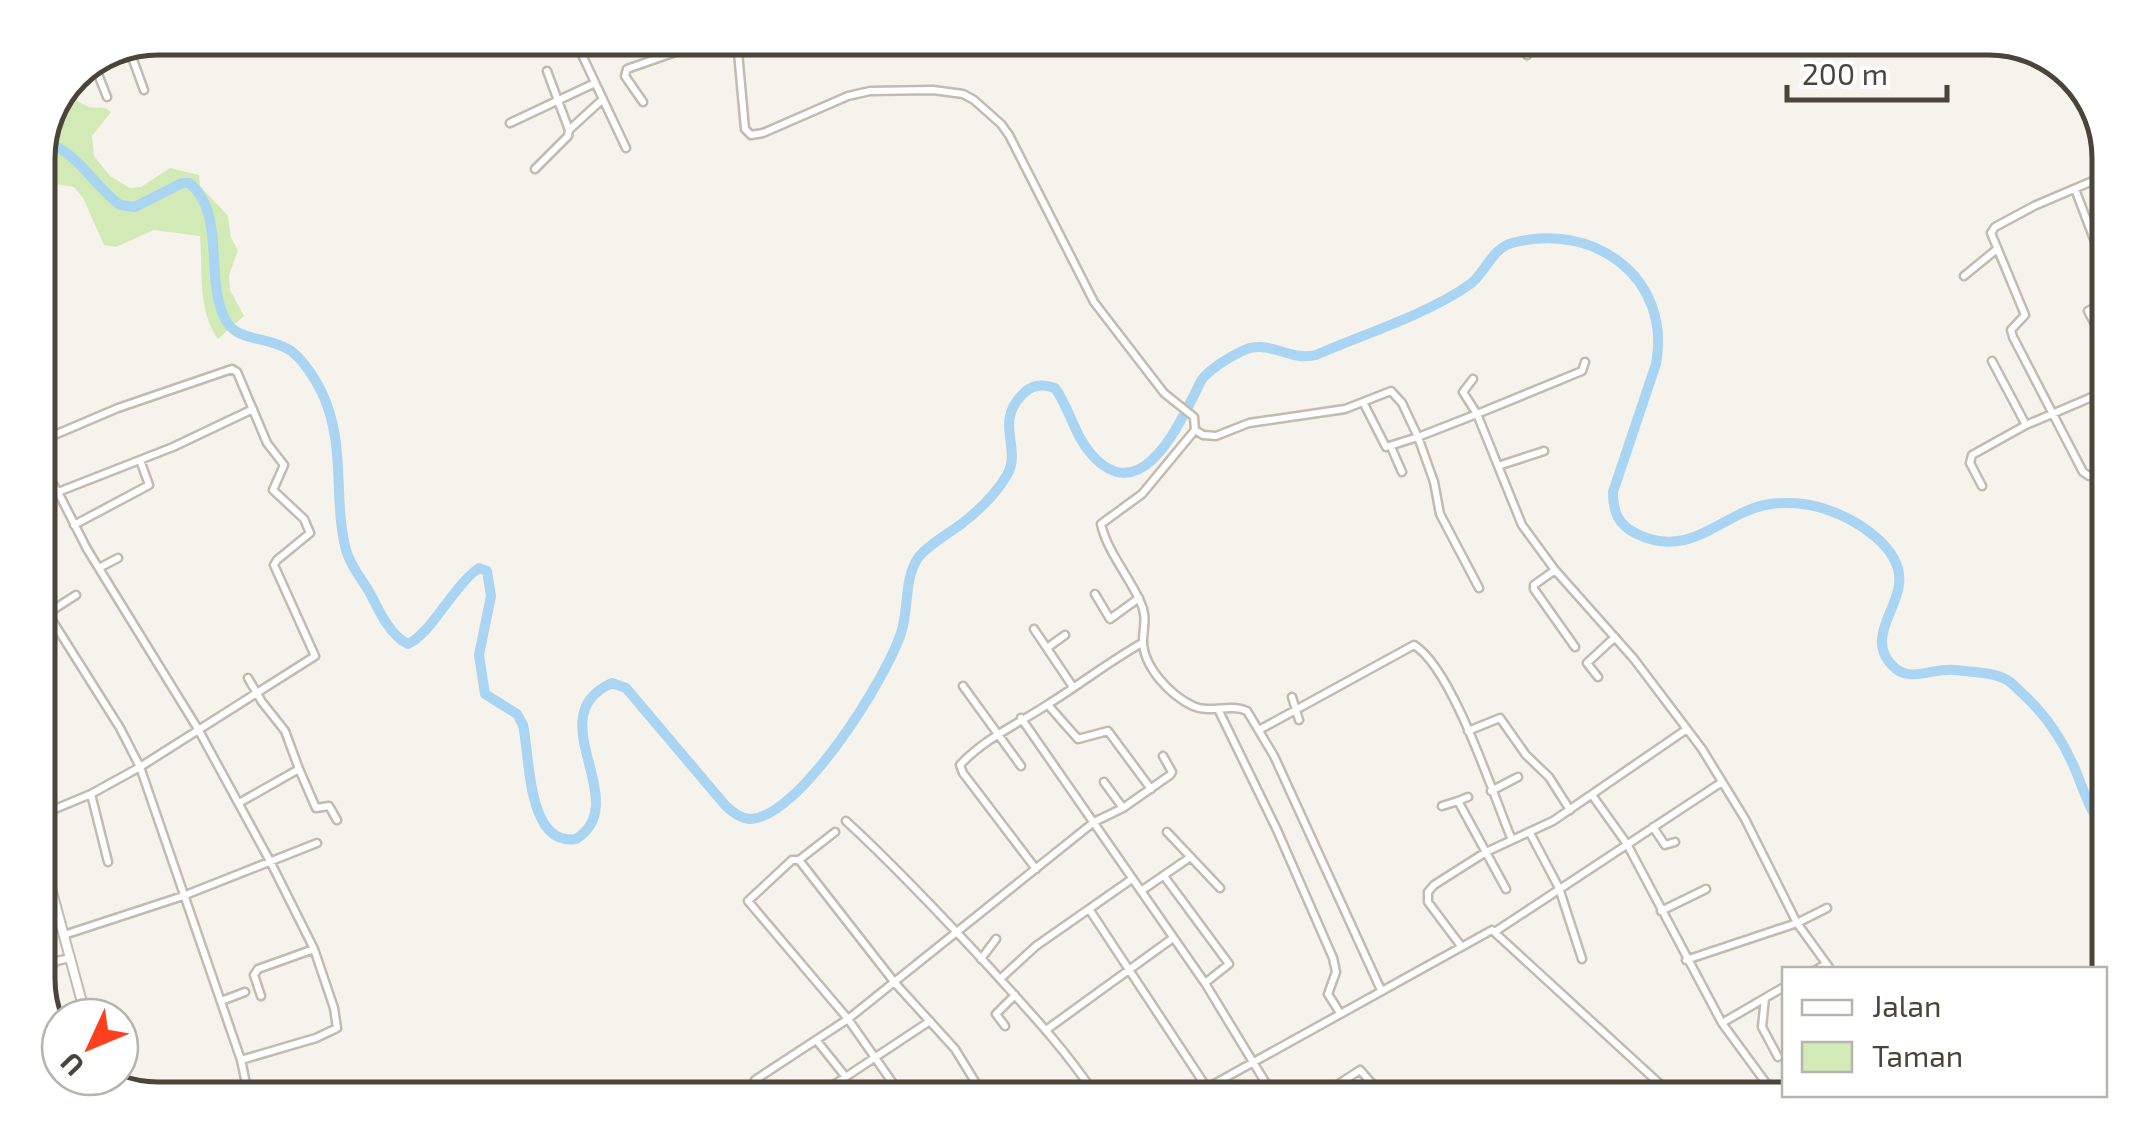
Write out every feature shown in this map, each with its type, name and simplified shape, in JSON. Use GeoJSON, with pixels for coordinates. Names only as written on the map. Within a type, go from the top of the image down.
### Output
{"type":"FeatureCollection","features":[{"type":"Feature","properties":{"kind":"street"},"geometry":{"type":"LineString","coordinates":[[582,55],[626,148]]}},
{"type":"Feature","properties":{"kind":"street"},"geometry":{"type":"LineString","coordinates":[[644,102],[625,72],[666,55]]}},
{"type":"Feature","properties":{"kind":"street"},"geometry":{"type":"LineString","coordinates":[[739,55],[745,129],[751,136],[848,96],[898,89],[962,94],[993,116],[1008,135],[1094,302],[1173,402],[1193,415],[1195,430],[1136,499],[1100,524],[1139,598],[1146,621],[1142,643],[1159,678],[1175,694],[1199,708],[1244,709],[1259,730],[1381,990]]}},
{"type":"Feature","properties":{"kind":"street"},"geometry":{"type":"LineString","coordinates":[[131,59],[144,90]]}},
{"type":"Feature","properties":{"kind":"street"},"geometry":{"type":"LineString","coordinates":[[536,169],[568,136],[569,130],[546,71]]}},
{"type":"Feature","properties":{"kind":"street"},"geometry":{"type":"LineString","coordinates":[[98,74],[107,98]]}},
{"type":"Feature","properties":{"kind":"street"},"geometry":{"type":"LineString","coordinates":[[510,123],[595,83]]}},
{"type":"Feature","properties":{"kind":"street"},"geometry":{"type":"LineString","coordinates":[[569,130],[603,99]]}},
{"type":"Feature","properties":{"kind":"street"},"geometry":{"type":"LineString","coordinates":[[2092,181],[1995,227],[1991,236],[2025,315],[2011,333],[2085,475],[2092,476]]}},
{"type":"Feature","properties":{"kind":"street"},"geometry":{"type":"LineString","coordinates":[[2076,188],[2092,232]]}},
{"type":"Feature","properties":{"kind":"street"},"geometry":{"type":"LineString","coordinates":[[1964,276],[1997,249]]}},
{"type":"Feature","properties":{"kind":"street"},"geometry":{"type":"LineString","coordinates":[[1992,361],[2026,425]]}},
{"type":"Feature","properties":{"kind":"street"},"geometry":{"type":"LineString","coordinates":[[1363,402],[1376,433],[1386,447],[1391,447],[1580,372],[1586,362]]}},
{"type":"Feature","properties":{"kind":"street"},"geometry":{"type":"LineString","coordinates":[[55,435],[118,408],[232,369],[236,372],[267,443],[284,466],[273,490],[304,520],[310,534],[274,566],[315,656],[140,767],[55,809]]}},
{"type":"Feature","properties":{"kind":"street"},"geometry":{"type":"LineString","coordinates":[[1473,380],[1463,392],[1477,414],[1522,525],[1687,728],[1722,782],[1797,923],[1828,967]]}},
{"type":"Feature","properties":{"kind":"street"},"geometry":{"type":"LineString","coordinates":[[1195,430],[1216,436],[1248,422],[1340,410],[1394,393],[1418,437],[1434,482],[1440,514],[1480,588]]}},
{"type":"Feature","properties":{"kind":"street"},"geometry":{"type":"LineString","coordinates":[[1982,486],[1970,463],[1972,455],[2026,425],[2092,397]]}},
{"type":"Feature","properties":{"kind":"street"},"geometry":{"type":"LineString","coordinates":[[55,493],[253,409]]}},
{"type":"Feature","properties":{"kind":"street"},"geometry":{"type":"LineString","coordinates":[[1391,447],[1402,472]]}},
{"type":"Feature","properties":{"kind":"street"},"geometry":{"type":"LineString","coordinates":[[1498,466],[1544,451]]}},
{"type":"Feature","properties":{"kind":"street"},"geometry":{"type":"LineString","coordinates":[[74,524],[149,484],[140,460]]}},
{"type":"Feature","properties":{"kind":"street"},"geometry":{"type":"LineString","coordinates":[[55,488],[271,862],[314,949],[334,1008],[337,1028],[241,1060]]}},
{"type":"Feature","properties":{"kind":"street"},"geometry":{"type":"LineString","coordinates":[[99,568],[118,558]]}},
{"type":"Feature","properties":{"kind":"street"},"geometry":{"type":"LineString","coordinates":[[1555,570],[1534,589],[1575,647]]}},
{"type":"Feature","properties":{"kind":"street"},"geometry":{"type":"LineString","coordinates":[[1096,594],[1110,619],[1139,598]]}},
{"type":"Feature","properties":{"kind":"street"},"geometry":{"type":"LineString","coordinates":[[55,608],[76,595]]}},
{"type":"Feature","properties":{"kind":"street"},"geometry":{"type":"LineString","coordinates":[[55,624],[140,767],[246,1082]]}},
{"type":"Feature","properties":{"kind":"street"},"geometry":{"type":"LineString","coordinates":[[1034,629],[1073,687]]}},
{"type":"Feature","properties":{"kind":"street"},"geometry":{"type":"LineString","coordinates":[[1046,648],[1064,635]]}},
{"type":"Feature","properties":{"kind":"street"},"geometry":{"type":"LineString","coordinates":[[1598,677],[1587,663],[1615,637]]}},
{"type":"Feature","properties":{"kind":"street"},"geometry":{"type":"LineString","coordinates":[[1036,869],[960,769],[962,763],[1021,718],[1048,705],[1142,643]]}},
{"type":"Feature","properties":{"kind":"street"},"geometry":{"type":"LineString","coordinates":[[1259,730],[1414,646],[1438,671],[1468,731],[1512,840]]}},
{"type":"Feature","properties":{"kind":"street"},"geometry":{"type":"LineString","coordinates":[[248,678],[285,731],[316,808],[329,806],[337,820]]}},
{"type":"Feature","properties":{"kind":"street"},"geometry":{"type":"LineString","coordinates":[[964,686],[1020,766]]}},
{"type":"Feature","properties":{"kind":"street"},"geometry":{"type":"LineString","coordinates":[[1292,697],[1299,720]]}},
{"type":"Feature","properties":{"kind":"street"},"geometry":{"type":"LineString","coordinates":[[1048,705],[1078,739],[1108,731],[1151,790]]}},
{"type":"Feature","properties":{"kind":"street"},"geometry":{"type":"LineString","coordinates":[[1218,709],[1333,958],[1336,972],[1328,994],[1340,1013]]}},
{"type":"Feature","properties":{"kind":"street"},"geometry":{"type":"LineString","coordinates":[[1021,718],[1205,983],[1264,1082]]}},
{"type":"Feature","properties":{"kind":"street"},"geometry":{"type":"LineString","coordinates":[[1468,731],[1500,718],[1570,810]]}},
{"type":"Feature","properties":{"kind":"street"},"geometry":{"type":"LineString","coordinates":[[1461,946],[1428,902],[1428,892],[1434,885],[1486,852],[1570,810],[1687,728]]}},
{"type":"Feature","properties":{"kind":"street"},"geometry":{"type":"LineString","coordinates":[[754,1082],[848,1019],[1094,822],[1123,808],[1172,774],[1162,756]]}},
{"type":"Feature","properties":{"kind":"street"},"geometry":{"type":"LineString","coordinates":[[239,803],[298,768]]}},
{"type":"Feature","properties":{"kind":"street"},"geometry":{"type":"LineString","coordinates":[[1491,791],[1518,777]]}},
{"type":"Feature","properties":{"kind":"street"},"geometry":{"type":"LineString","coordinates":[[1104,782],[1123,808]]}},
{"type":"Feature","properties":{"kind":"street"},"geometry":{"type":"LineString","coordinates":[[1218,1082],[1486,932],[1496,931],[1722,782]]}},
{"type":"Feature","properties":{"kind":"street"},"geometry":{"type":"LineString","coordinates":[[90,794],[108,862]]}},
{"type":"Feature","properties":{"kind":"street"},"geometry":{"type":"LineString","coordinates":[[1592,795],[1626,844],[1722,1023],[1764,1082]]}},
{"type":"Feature","properties":{"kind":"street"},"geometry":{"type":"LineString","coordinates":[[1442,806],[1468,797]]}},
{"type":"Feature","properties":{"kind":"street"},"geometry":{"type":"LineString","coordinates":[[1458,801],[1506,889]]}},
{"type":"Feature","properties":{"kind":"street"},"geometry":{"type":"LineString","coordinates":[[846,821],[1000,979],[1046,1030],[1085,1082]]}},
{"type":"Feature","properties":{"kind":"street"},"geometry":{"type":"LineString","coordinates":[[1653,827],[1665,844],[1674,842]]}},
{"type":"Feature","properties":{"kind":"street"},"geometry":{"type":"LineString","coordinates":[[835,832],[799,860],[792,860],[748,901],[848,1019],[892,1082]]}},
{"type":"Feature","properties":{"kind":"street"},"geometry":{"type":"LineString","coordinates":[[1167,832],[1220,888]]}},
{"type":"Feature","properties":{"kind":"street"},"geometry":{"type":"LineString","coordinates":[[1530,833],[1559,888],[1582,959]]}},
{"type":"Feature","properties":{"kind":"street"},"geometry":{"type":"LineString","coordinates":[[64,935],[183,896],[316,844]]}},
{"type":"Feature","properties":{"kind":"street"},"geometry":{"type":"LineString","coordinates":[[1141,891],[1189,858]]}},
{"type":"Feature","properties":{"kind":"street"},"geometry":{"type":"LineString","coordinates":[[799,860],[895,983],[955,1050],[975,1082]]}},
{"type":"Feature","properties":{"kind":"street"},"geometry":{"type":"LineString","coordinates":[[1164,876],[1229,964],[1205,983]]}},
{"type":"Feature","properties":{"kind":"street"},"geometry":{"type":"LineString","coordinates":[[1000,979],[1036,946],[1132,879]]}},
{"type":"Feature","properties":{"kind":"street"},"geometry":{"type":"LineString","coordinates":[[1661,911],[1706,889]]}},
{"type":"Feature","properties":{"kind":"street"},"geometry":{"type":"LineString","coordinates":[[55,900],[81,997]]}},
{"type":"Feature","properties":{"kind":"street"},"geometry":{"type":"LineString","coordinates":[[1089,908],[1203,1082]]}},
{"type":"Feature","properties":{"kind":"street"},"geometry":{"type":"LineString","coordinates":[[1686,960],[1797,923],[1827,908]]}},
{"type":"Feature","properties":{"kind":"street"},"geometry":{"type":"LineString","coordinates":[[55,925],[61,923]]}},
{"type":"Feature","properties":{"kind":"street"},"geometry":{"type":"LineString","coordinates":[[1496,931],[1658,1082]]}},
{"type":"Feature","properties":{"kind":"street"},"geometry":{"type":"LineString","coordinates":[[1046,1030],[1173,938]]}},
{"type":"Feature","properties":{"kind":"street"},"geometry":{"type":"LineString","coordinates":[[981,959],[996,939]]}},
{"type":"Feature","properties":{"kind":"street"},"geometry":{"type":"LineString","coordinates":[[260,996],[254,976],[258,970],[314,949]]}},
{"type":"Feature","properties":{"kind":"street"},"geometry":{"type":"LineString","coordinates":[[55,962],[70,958]]}},
{"type":"Feature","properties":{"kind":"street"},"geometry":{"type":"LineString","coordinates":[[1722,1023],[1782,987]]}},
{"type":"Feature","properties":{"kind":"street"},"geometry":{"type":"LineString","coordinates":[[221,1001],[245,992]]}},
{"type":"Feature","properties":{"kind":"street"},"geometry":{"type":"LineString","coordinates":[[1005,1026],[996,1014],[1014,995]]}},
{"type":"Feature","properties":{"kind":"street"},"geometry":{"type":"LineString","coordinates":[[1766,997],[1762,1027],[1778,1057]]}},
{"type":"Feature","properties":{"kind":"street"},"geometry":{"type":"LineString","coordinates":[[840,1082],[930,1021]]}},
{"type":"Feature","properties":{"kind":"street"},"geometry":{"type":"LineString","coordinates":[[817,1041],[845,1076]]}},
{"type":"Feature","properties":{"kind":"street"},"geometry":{"type":"LineString","coordinates":[[1342,1082],[1360,1070],[1370,1082]]}},
{"type":"Feature","properties":{"kind":"green space"},"geometry":{"type":"Polygon","coordinates":[[[74,99],[111,112],[92,136],[94,156],[110,176],[130,188],[141,187],[170,168],[199,175],[200,186],[228,216],[231,238],[238,250],[229,275],[230,290],[244,316],[218,339],[204,303],[200,236],[154,230],[116,247],[104,245],[74,187],[55,184],[58,131],[74,99]]]}},
{"type":"Feature","properties":{"kind":"waterway"},"geometry":{"type":"LineString","coordinates":[[56,147],[75,160],[120,205],[135,207],[182,183],[189,183],[199,194],[210,221],[218,298],[228,323],[242,334],[291,351],[311,373],[325,400],[336,443],[346,550],[396,636],[408,644],[417,639],[469,576],[479,568],[487,571],[491,596],[479,655],[485,694],[517,714],[523,725],[534,797],[548,829],[560,838],[576,839],[591,823],[596,804],[583,737],[583,716],[591,698],[612,683],[626,688],[737,815],[751,819],[771,812],[794,795],[840,741],[893,654],[918,558],[979,508],[1007,475],[1012,456],[1010,416],[1021,396],[1032,387],[1055,388],[1086,447],[1109,469],[1125,473],[1139,469],[1165,445],[1202,379],[1232,356],[1261,347],[1297,356],[1316,355],[1452,296],[1475,280],[1505,246],[1542,238],[1571,240],[1620,263],[1639,282],[1652,305],[1658,333],[1656,364],[1613,492],[1621,522],[1637,534],[1674,542],[1705,533],[1765,505],[1803,504],[1850,520],[1886,547],[1899,572],[1897,595],[1882,638],[1887,659],[1902,673],[1955,670],[1996,675],[2011,683],[2040,711],[2059,739],[2092,809]]}}]}
